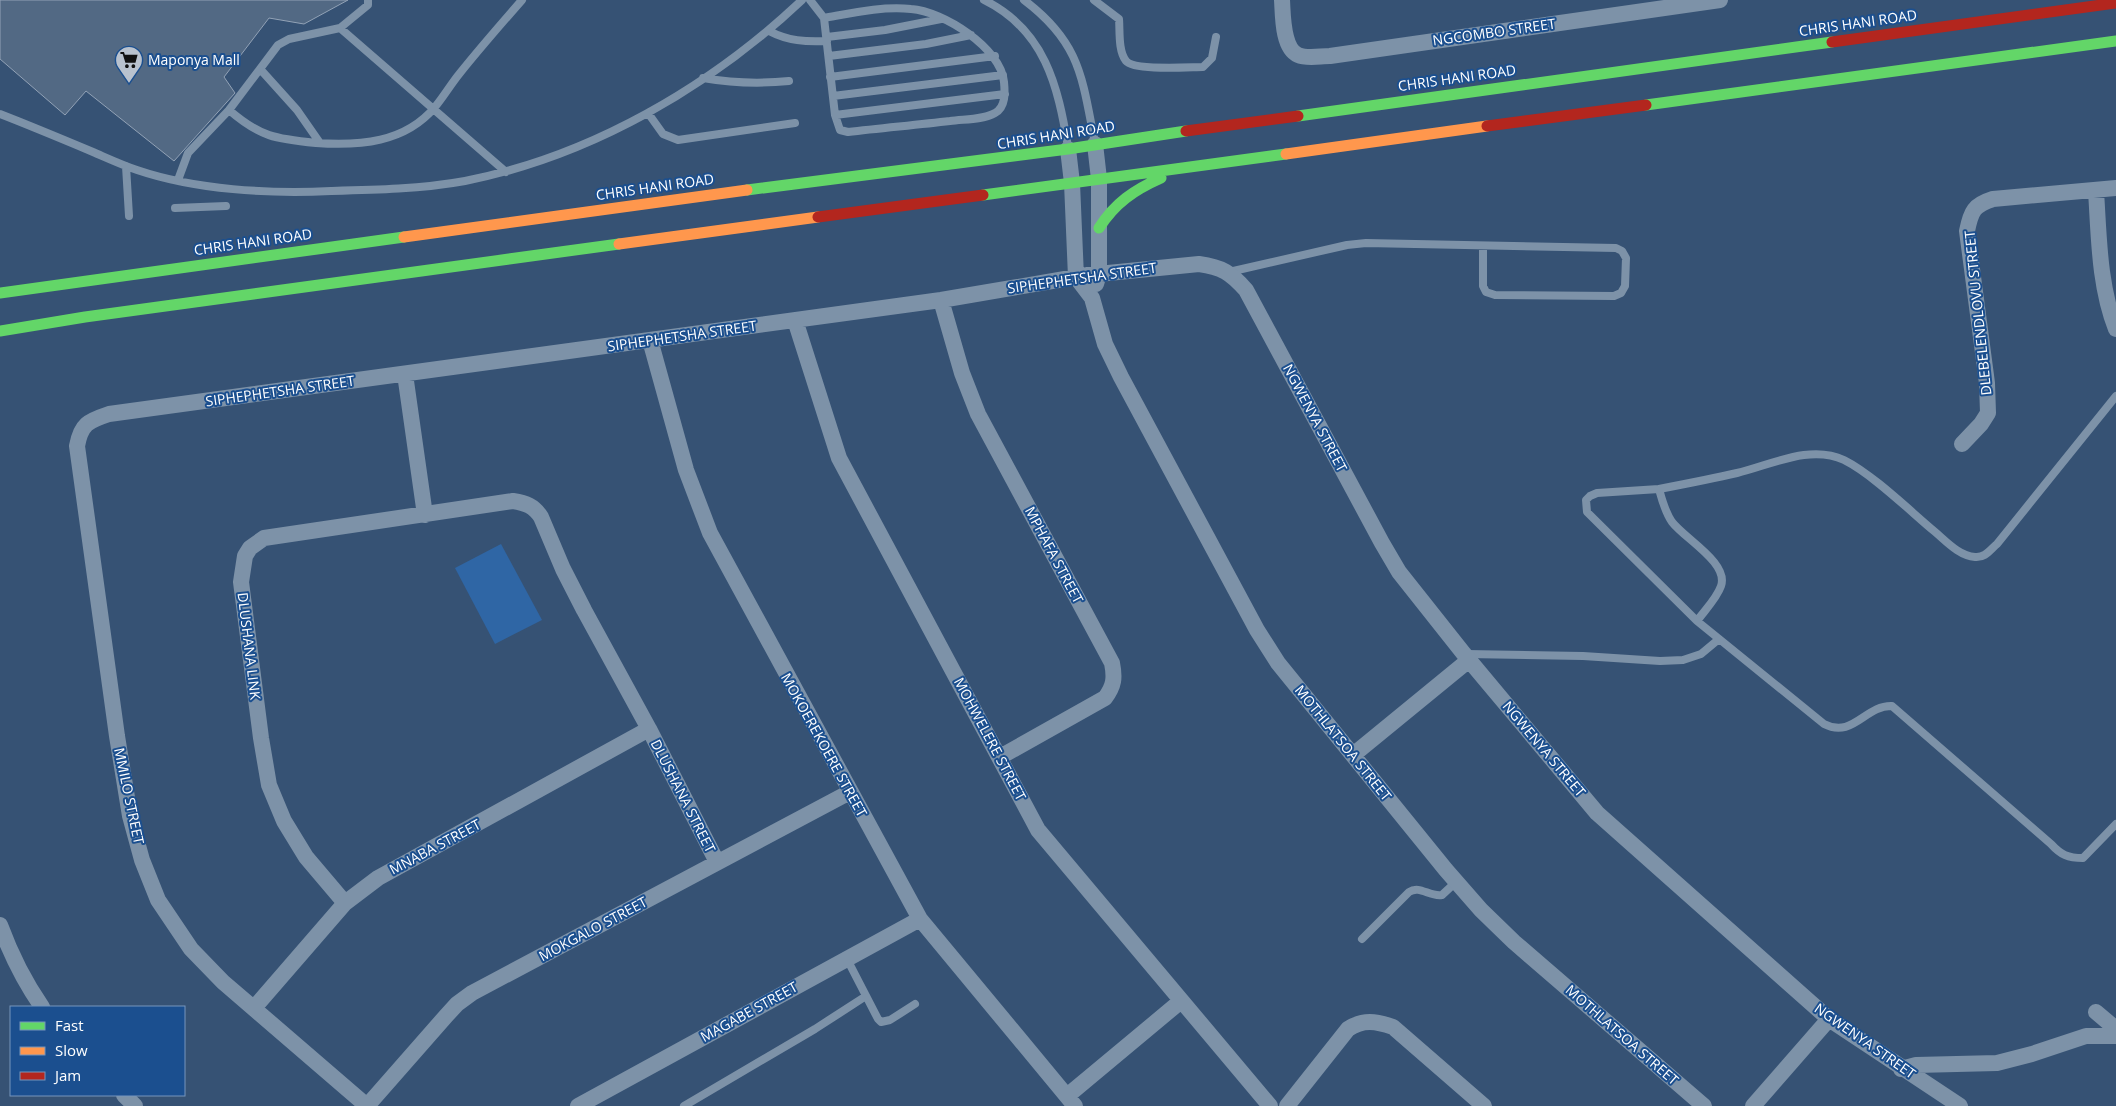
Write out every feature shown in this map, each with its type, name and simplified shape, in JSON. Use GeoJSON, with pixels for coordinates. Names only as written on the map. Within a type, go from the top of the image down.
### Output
{"type":"FeatureCollection","features":[{"type":"Feature","properties":{"kind":"main road","name":"CHRIS HANI ROAD"},"geometry":{"type":"LineString","coordinates":[[1,292],[810,181],[1068,150],[1095,144],[2116,3]]}},
{"type":"Feature","properties":{"kind":"main road"},"geometry":{"type":"LineString","coordinates":[[0,331],[2116,41]]}},
{"type":"Feature","properties":{"kind":"main road"},"geometry":{"type":"LineString","coordinates":[[1099,228],[1113,206],[1128,194],[1139,187],[1183,168]]}},
{"type":"Feature","properties":{"kind":"street","name":"NGCOMBO STREET"},"geometry":{"type":"LineString","coordinates":[[1282,0],[1283,29],[1291,49],[1297,55],[1309,57],[1330,56],[1720,0]]}},
{"type":"Feature","properties":{"kind":"street"},"geometry":{"type":"LineString","coordinates":[[1092,298],[1100,274],[1099,179],[1095,144]]}},
{"type":"Feature","properties":{"kind":"street"},"geometry":{"type":"LineString","coordinates":[[1068,150],[1072,183],[1076,277]]}},
{"type":"Feature","properties":{"kind":"street","name":"DLEBELENDLOVU STREET"},"geometry":{"type":"LineString","coordinates":[[1962,444],[1981,424],[1988,413],[1987,383],[1968,231],[1970,217],[1974,209],[1981,203],[1994,199],[2116,188]]}},
{"type":"Feature","properties":{"kind":"street"},"geometry":{"type":"LineString","coordinates":[[2096,191],[2100,257],[2106,293],[2116,329]]}},
{"type":"Feature","properties":{"kind":"street","name":"SIPHEPHETSHA STREET"},"geometry":{"type":"LineString","coordinates":[[109,414],[941,300],[1100,274],[1199,264],[1210,265],[1229,272],[1246,290]]}},
{"type":"Feature","properties":{"kind":"street","name":"MOTHLATSOA STREET"},"geometry":{"type":"LineString","coordinates":[[1076,277],[1092,298],[1106,344],[1121,377],[1257,630],[1289,677],[1481,910],[1514,942],[1704,1106]]}},
{"type":"Feature","properties":{"kind":"street","name":"NGWENYA STREET"},"geometry":{"type":"LineString","coordinates":[[1246,290],[1399,572],[1467,657],[1598,813],[1829,1019],[1901,1068],[1942,1101],[1960,1106]]}},
{"type":"Feature","properties":{"kind":"street","name":"MPHAFA STREET"},"geometry":{"type":"LineString","coordinates":[[941,300],[962,373],[978,414],[1112,663],[1114,673],[1114,684],[1105,698],[1000,756]]}},
{"type":"Feature","properties":{"kind":"street","name":"MOHWELERE STREET"},"geometry":{"type":"LineString","coordinates":[[795,320],[839,458],[1038,830],[1270,1106]]}},
{"type":"Feature","properties":{"kind":"street","name":"MOKOEREKOERE STREET"},"geometry":{"type":"LineString","coordinates":[[650,340],[686,470],[710,533],[920,919],[1071,1101]]}},
{"type":"Feature","properties":{"kind":"street"},"geometry":{"type":"LineString","coordinates":[[405,374],[425,515]]}},
{"type":"Feature","properties":{"kind":"street","name":"MMILO STREET"},"geometry":{"type":"LineString","coordinates":[[109,414],[90,420],[81,431],[77,446],[116,736],[130,816],[142,860],[158,900],[191,949],[223,982],[367,1106]]}},
{"type":"Feature","properties":{"kind":"street","name":"DLUSHANA LINK"},"geometry":{"type":"LineString","coordinates":[[344,903],[306,857],[284,821],[270,785],[261,738],[241,582],[243,562],[250,548],[264,538],[513,501],[524,502],[537,510],[584,610],[650,729]]}},
{"type":"Feature","properties":{"kind":"street"},"geometry":{"type":"LineString","coordinates":[[1353,755],[1467,657]]}},
{"type":"Feature","properties":{"kind":"street","name":"MNABA STREET"},"geometry":{"type":"LineString","coordinates":[[254,1008],[344,903],[378,878],[650,729]]}},
{"type":"Feature","properties":{"kind":"street","name":"DLUSHANA STREET"},"geometry":{"type":"LineString","coordinates":[[650,729],[717,862]]}},
{"type":"Feature","properties":{"kind":"street","name":"MOKGALO STREET"},"geometry":{"type":"LineString","coordinates":[[367,1106],[457,1004],[472,993],[850,792]]}},
{"type":"Feature","properties":{"kind":"street","name":"MAGABE STREET"},"geometry":{"type":"LineString","coordinates":[[578,1106],[920,919]]}},
{"type":"Feature","properties":{"kind":"street"},"geometry":{"type":"LineString","coordinates":[[0,925],[10,952],[27,986],[41,1006]]}},
{"type":"Feature","properties":{"kind":"street"},"geometry":{"type":"LineString","coordinates":[[1071,1101],[1180,1001]]}},
{"type":"Feature","properties":{"kind":"street"},"geometry":{"type":"LineString","coordinates":[[2096,1012],[2116,1030]]}},
{"type":"Feature","properties":{"kind":"street"},"geometry":{"type":"LineString","coordinates":[[1753,1106],[1829,1019]]}},
{"type":"Feature","properties":{"kind":"street"},"geometry":{"type":"LineString","coordinates":[[1287,1106],[1348,1029],[1357,1023],[1365,1021],[1380,1022],[1393,1027],[1484,1106]]}},
{"type":"Feature","properties":{"kind":"street"},"geometry":{"type":"LineString","coordinates":[[1901,1068],[1916,1065],[1997,1063],[2032,1054],[2086,1036],[2116,1036]]}},
{"type":"Feature","properties":{"kind":"street"},"geometry":{"type":"LineString","coordinates":[[125,1096],[135,1106]]}},
{"type":"Feature","properties":{"kind":"lane"},"geometry":{"type":"LineString","coordinates":[[178,180],[188,153],[229,110],[278,45],[289,39],[340,28],[368,5],[368,0]]}},
{"type":"Feature","properties":{"kind":"lane"},"geometry":{"type":"LineString","coordinates":[[229,110],[248,127],[266,135],[287,140],[358,144],[390,138],[415,126],[434,108],[459,74],[522,0]]}},
{"type":"Feature","properties":{"kind":"lane"},"geometry":{"type":"LineString","coordinates":[[0,114],[126,166],[178,180],[224,187],[308,192],[420,187],[464,181],[506,172],[605,135],[648,113],[703,78],[769,31],[802,0]]}},
{"type":"Feature","properties":{"kind":"lane"},"geometry":{"type":"LineString","coordinates":[[810,0],[824,18],[835,115],[840,130],[848,132],[974,118],[996,113],[1000,108],[1005,94],[1003,75],[994,56],[971,35],[942,19],[924,11],[898,8],[824,18]]}},
{"type":"Feature","properties":{"kind":"lane"},"geometry":{"type":"LineString","coordinates":[[984,0],[995,5],[1021,25],[1043,58],[1056,86],[1062,109],[1068,150]]}},
{"type":"Feature","properties":{"kind":"lane"},"geometry":{"type":"LineString","coordinates":[[1024,0],[1042,14],[1064,38],[1076,60],[1095,144]]}},
{"type":"Feature","properties":{"kind":"lane"},"geometry":{"type":"LineString","coordinates":[[1094,0],[1119,19],[1124,57],[1127,63],[1132,66],[1168,68],[1203,66],[1212,58],[1216,37]]}},
{"type":"Feature","properties":{"kind":"lane"},"geometry":{"type":"LineString","coordinates":[[769,31],[781,38],[798,41],[827,39],[942,19]]}},
{"type":"Feature","properties":{"kind":"lane"},"geometry":{"type":"LineString","coordinates":[[340,28],[506,172]]}},
{"type":"Feature","properties":{"kind":"lane"},"geometry":{"type":"LineString","coordinates":[[829,56],[926,44],[971,35]]}},
{"type":"Feature","properties":{"kind":"lane"},"geometry":{"type":"LineString","coordinates":[[830,77],[994,56]]}},
{"type":"Feature","properties":{"kind":"lane"},"geometry":{"type":"LineString","coordinates":[[261,70],[297,110],[320,143]]}},
{"type":"Feature","properties":{"kind":"lane"},"geometry":{"type":"LineString","coordinates":[[833,96],[1003,75]]}},
{"type":"Feature","properties":{"kind":"lane"},"geometry":{"type":"LineString","coordinates":[[703,78],[733,83],[764,84],[789,81]]}},
{"type":"Feature","properties":{"kind":"lane"},"geometry":{"type":"LineString","coordinates":[[835,115],[1005,94]]}},
{"type":"Feature","properties":{"kind":"lane"},"geometry":{"type":"LineString","coordinates":[[648,113],[663,134],[678,140],[795,123]]}},
{"type":"Feature","properties":{"kind":"lane"},"geometry":{"type":"LineString","coordinates":[[126,166],[129,216]]}},
{"type":"Feature","properties":{"kind":"lane"},"geometry":{"type":"LineString","coordinates":[[175,208],[226,206]]}},
{"type":"Feature","properties":{"kind":"lane"},"geometry":{"type":"LineString","coordinates":[[1229,272],[1347,245],[1366,243],[1616,248],[1622,251],[1626,258],[1625,286],[1621,293],[1614,296],[1495,295],[1486,292],[1483,286],[1483,246]]}},
{"type":"Feature","properties":{"kind":"lane"},"geometry":{"type":"LineString","coordinates":[[0,336],[17,328]]}},
{"type":"Feature","properties":{"kind":"lane"},"geometry":{"type":"LineString","coordinates":[[2116,396],[1997,544],[1986,554],[1977,557],[1957,550],[1866,474],[1845,460],[1827,454],[1784,459],[1739,472],[1659,489],[1597,493],[1586,500],[1587,512],[1698,621],[1831,727],[1845,728],[1878,709],[1892,706],[2052,844],[2060,854],[2071,858],[2083,858],[2116,824]]}},
{"type":"Feature","properties":{"kind":"lane"},"geometry":{"type":"LineString","coordinates":[[1659,489],[1670,520],[1685,536],[1715,560],[1722,576],[1722,585],[1698,621]]}},
{"type":"Feature","properties":{"kind":"lane"},"geometry":{"type":"LineString","coordinates":[[1467,657],[1582,656],[1660,661],[1683,660],[1701,654],[1719,639]]}},
{"type":"Feature","properties":{"kind":"lane"},"geometry":{"type":"LineString","coordinates":[[1362,939],[1409,892],[1418,889],[1432,895],[1442,895],[1456,882]]}},
{"type":"Feature","properties":{"kind":"lane"},"geometry":{"type":"LineString","coordinates":[[846,959],[878,1019],[884,1022],[890,1020],[915,1004]]}},
{"type":"Feature","properties":{"kind":"lane"},"geometry":{"type":"LineString","coordinates":[[684,1106],[815,1029],[866,996]]}},
{"type":"Feature","properties":{"kind":"shaded area"},"geometry":{"type":"Polygon","coordinates":[[[501,544],[542,620],[495,644],[455,568],[501,544]]]}},
{"type":"Feature","properties":{"kind":"building","name":"Maponya Mall"},"geometry":{"type":"Polygon","coordinates":[[[0,0],[348,0],[304,24],[269,18],[224,77],[235,93],[174,161],[86,91],[65,115],[0,59],[0,0]]]}},
{"type":"Feature","properties":{"kind":"traffic: fast"},"geometry":{"type":"LineString","coordinates":[[1646,105],[2116,41]]}},
{"type":"Feature","properties":{"kind":"traffic: fast"},"geometry":{"type":"LineString","coordinates":[[1298,116],[1832,42]]}},
{"type":"Feature","properties":{"kind":"traffic: fast"},"geometry":{"type":"LineString","coordinates":[[747,190],[1068,149],[1186,131]]}},
{"type":"Feature","properties":{"kind":"traffic: fast"},"geometry":{"type":"LineString","coordinates":[[983,195],[1286,154]]}},
{"type":"Feature","properties":{"kind":"traffic: fast"},"geometry":{"type":"LineString","coordinates":[[1099,228],[1112,211],[1126,198],[1142,187],[1161,178]]}},
{"type":"Feature","properties":{"kind":"traffic: fast"},"geometry":{"type":"LineString","coordinates":[[0,293],[404,237]]}},
{"type":"Feature","properties":{"kind":"traffic: fast"},"geometry":{"type":"LineString","coordinates":[[0,331],[85,317],[619,244]]}},
{"type":"Feature","properties":{"kind":"traffic: slow"},"geometry":{"type":"LineString","coordinates":[[1286,154],[1487,126]]}},
{"type":"Feature","properties":{"kind":"traffic: slow"},"geometry":{"type":"LineString","coordinates":[[404,237],[747,190]]}},
{"type":"Feature","properties":{"kind":"traffic: slow"},"geometry":{"type":"LineString","coordinates":[[619,244],[818,217]]}},
{"type":"Feature","properties":{"kind":"traffic: jam"},"geometry":{"type":"LineString","coordinates":[[1832,42],[2116,3]]}},
{"type":"Feature","properties":{"kind":"traffic: jam"},"geometry":{"type":"LineString","coordinates":[[1487,126],[1646,105]]}},
{"type":"Feature","properties":{"kind":"traffic: jam"},"geometry":{"type":"LineString","coordinates":[[1186,131],[1298,116]]}},
{"type":"Feature","properties":{"kind":"traffic: jam"},"geometry":{"type":"LineString","coordinates":[[818,217],[983,195]]}},
{"type":"Feature","properties":{"kind":"place","name":"Maponya Mall"},"geometry":{"type":"Point","coordinates":[129,84]}}]}
